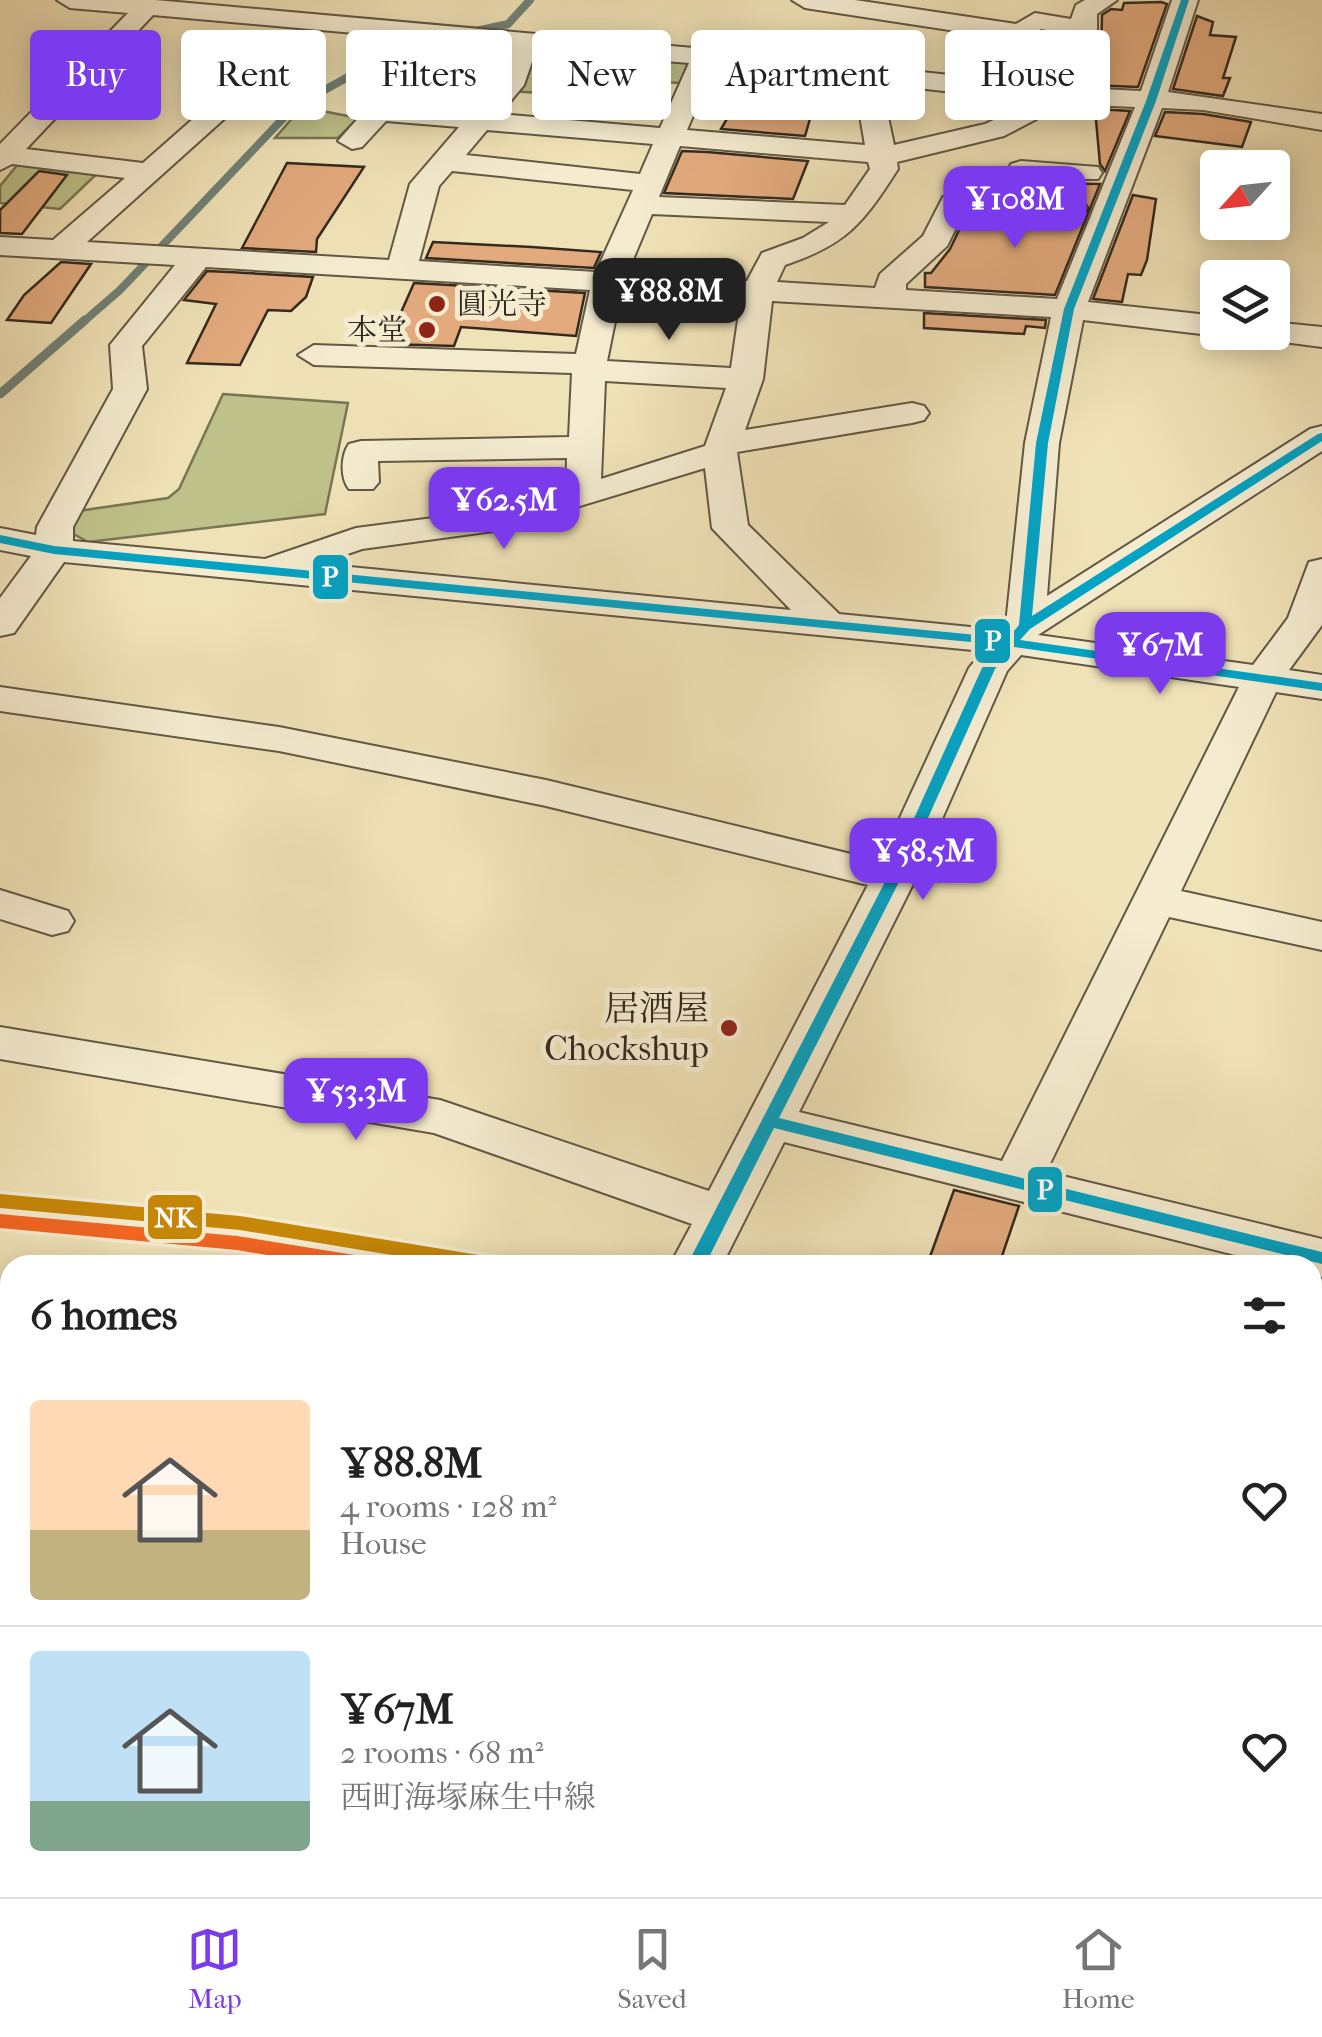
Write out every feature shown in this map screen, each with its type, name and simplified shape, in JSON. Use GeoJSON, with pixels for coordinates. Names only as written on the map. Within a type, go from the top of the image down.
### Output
{"type":"FeatureCollection","features":[{"type":"Feature","properties":{"kind":"street"},"geometry":{"type":"LineString","coordinates":[[70,0],[691,56]]}},
{"type":"Feature","properties":{"kind":"street"},"geometry":{"type":"LineString","coordinates":[[792,30],[805,0],[1020,33],[1035,21],[1083,28],[1085,10],[1104,0]]}},
{"type":"Feature","properties":{"kind":"street"},"geometry":{"type":"LineString","coordinates":[[1016,634],[1042,442],[1069,309],[1151,101],[1185,0]]}},
{"type":"Feature","properties":{"kind":"street"},"geometry":{"type":"LineString","coordinates":[[2,158],[103,60],[146,6]]}},
{"type":"Feature","properties":{"kind":"street"},"geometry":{"type":"LineString","coordinates":[[930,46],[966,47],[983,28]]}},
{"type":"Feature","properties":{"kind":"street"},"geometry":{"type":"LineString","coordinates":[[512,82],[526,42]]}},
{"type":"Feature","properties":{"kind":"street"},"geometry":{"type":"LineString","coordinates":[[584,497],[590,367],[608,283],[691,88]]}},
{"type":"Feature","properties":{"kind":"street"},"geometry":{"type":"LineString","coordinates":[[1110,98],[1221,104],[1322,122]]}},
{"type":"Feature","properties":{"kind":"street"},"geometry":{"type":"LineString","coordinates":[[1290,115],[1306,105],[1322,107]]}},
{"type":"Feature","properties":{"kind":"street"},"geometry":{"type":"LineString","coordinates":[[62,249],[209,120]]}},
{"type":"Feature","properties":{"kind":"street"},"geometry":{"type":"LineString","coordinates":[[352,141],[372,120]]}},
{"type":"Feature","properties":{"kind":"street"},"geometry":{"type":"LineString","coordinates":[[401,270],[424,184],[481,120],[881,154],[995,132],[1015,120]]}},
{"type":"Feature","properties":{"kind":"street"},"geometry":{"type":"LineString","coordinates":[[828,625],[730,528],[722,448],[746,379],[758,290],[773,259],[826,242],[855,214],[884,169],[875,120]]}},
{"type":"Feature","properties":{"kind":"street"},"geometry":{"type":"LineString","coordinates":[[2,158],[150,172]]}},
{"type":"Feature","properties":{"kind":"street"},"geometry":{"type":"LineString","coordinates":[[444,162],[521,165],[644,194],[855,214]]}},
{"type":"Feature","properties":{"kind":"street"},"geometry":{"type":"LineString","coordinates":[[1010,202],[1021,170],[1088,172]]}},
{"type":"Feature","properties":{"kind":"street"},"geometry":{"type":"LineString","coordinates":[[888,298],[891,281],[936,240],[953,203],[993,212],[1010,202],[1071,207]]}},
{"type":"Feature","properties":{"kind":"street"},"geometry":{"type":"LineString","coordinates":[[0,246],[1069,309],[1200,324]]}},
{"type":"Feature","properties":{"kind":"street"},"geometry":{"type":"LineString","coordinates":[[0,625],[54,550],[54,527],[130,390],[126,345],[199,256]]}},
{"type":"Feature","properties":{"kind":"street"},"geometry":{"type":"LineString","coordinates":[[1290,334],[1322,338]]}},
{"type":"Feature","properties":{"kind":"street"},"geometry":{"type":"LineString","coordinates":[[314,355],[590,367],[746,379]]}},
{"type":"Feature","properties":{"kind":"street"},"geometry":{"type":"LineString","coordinates":[[263,572],[356,540],[488,522],[584,497],[722,448],[912,413]]}},
{"type":"Feature","properties":{"kind":"street"},"geometry":{"type":"LineString","coordinates":[[701,1255],[894,878],[988,668],[1016,634],[1322,436]]}},
{"type":"Feature","properties":{"kind":"street"},"geometry":{"type":"LineString","coordinates":[[361,482],[360,451],[586,447]]}},
{"type":"Feature","properties":{"kind":"street"},"geometry":{"type":"LineString","coordinates":[[0,539],[54,550],[263,572],[828,625],[1016,634],[1322,687]]}},
{"type":"Feature","properties":{"kind":"street"},"geometry":{"type":"LineString","coordinates":[[1016,1183],[1264,677],[1307,619],[1322,570]]}},
{"type":"Feature","properties":{"kind":"street"},"geometry":{"type":"LineString","coordinates":[[0,699],[279,738],[546,793],[894,878]]}},
{"type":"Feature","properties":{"kind":"street"},"geometry":{"type":"LineString","coordinates":[[1152,899],[1322,936]]}},
{"type":"Feature","properties":{"kind":"street"},"geometry":{"type":"LineString","coordinates":[[0,904],[52,922]]}},
{"type":"Feature","properties":{"kind":"street"},"geometry":{"type":"LineString","coordinates":[[0,1043],[440,1117],[719,1214]]}},
{"type":"Feature","properties":{"kind":"street"},"geometry":{"type":"LineString","coordinates":[[768,1121],[1310,1255]]}},
{"type":"Feature","properties":{"kind":"green space"},"geometry":{"type":"Polygon","coordinates":[[[671,54],[691,56],[691,84],[671,82],[671,54]]]}},
{"type":"Feature","properties":{"kind":"green space"},"geometry":{"type":"Polygon","coordinates":[[[520,60],[532,60],[532,93],[512,91],[512,78],[520,60]]]}},
{"type":"Feature","properties":{"kind":"green space"},"geometry":{"type":"Polygon","coordinates":[[[326,112],[356,120],[338,138],[275,138],[291,120],[326,120],[326,112]]]}},
{"type":"Feature","properties":{"kind":"green space"},"geometry":{"type":"Polygon","coordinates":[[[23,158],[104,167],[60,209],[0,203],[0,186],[23,158]]]}},
{"type":"Feature","properties":{"kind":"green space"},"geometry":{"type":"Polygon","coordinates":[[[223,394],[348,403],[325,514],[88,542],[70,532],[78,511],[168,498],[179,489],[223,394]]]}},
{"type":"Feature","properties":{"kind":"building"},"geometry":{"type":"Polygon","coordinates":[[[1124,3],[1167,4],[1138,87],[1110,86],[1110,30],[1102,30],[1102,15],[1111,9],[1122,10],[1124,3]]]}},
{"type":"Feature","properties":{"kind":"building"},"geometry":{"type":"Polygon","coordinates":[[[1197,16],[1213,22],[1210,35],[1236,37],[1223,78],[1230,78],[1223,96],[1173,89],[1197,16]]]}},
{"type":"Feature","properties":{"kind":"building"},"geometry":{"type":"Polygon","coordinates":[[[1110,110],[1130,111],[1105,171],[1100,164],[1096,120],[1110,120],[1110,110]]]}},
{"type":"Feature","properties":{"kind":"building"},"geometry":{"type":"Polygon","coordinates":[[[1165,112],[1251,122],[1242,147],[1155,136],[1165,112]]]}},
{"type":"Feature","properties":{"kind":"building"},"geometry":{"type":"Polygon","coordinates":[[[726,120],[810,120],[805,136],[721,129],[726,120]]]}},
{"type":"Feature","properties":{"kind":"building"},"geometry":{"type":"Polygon","coordinates":[[[682,151],[808,161],[793,199],[664,193],[682,151]]]}},
{"type":"Feature","properties":{"kind":"building"},"geometry":{"type":"Polygon","coordinates":[[[287,163],[364,167],[317,239],[316,252],[242,248],[287,163]]]}},
{"type":"Feature","properties":{"kind":"building"},"geometry":{"type":"Polygon","coordinates":[[[39,171],[67,175],[22,234],[0,233],[0,210],[39,171]]]}},
{"type":"Feature","properties":{"kind":"building"},"geometry":{"type":"Polygon","coordinates":[[[1035,183],[1100,184],[1055,295],[925,287],[925,273],[931,273],[950,249],[961,226],[1007,230],[1017,214],[1081,217],[1089,209],[1081,197],[1032,191],[1035,183]]]}},
{"type":"Feature","properties":{"kind":"building"},"geometry":{"type":"Polygon","coordinates":[[[1133,195],[1156,199],[1147,260],[1141,275],[1128,274],[1122,302],[1093,299],[1133,195]]]}},
{"type":"Feature","properties":{"kind":"building"},"geometry":{"type":"Polygon","coordinates":[[[433,242],[601,252],[594,268],[426,258],[433,242]]]}},
{"type":"Feature","properties":{"kind":"building"},"geometry":{"type":"Polygon","coordinates":[[[61,262],[91,264],[51,323],[7,320],[24,295],[61,262]]]}},
{"type":"Feature","properties":{"kind":"building"},"geometry":{"type":"Polygon","coordinates":[[[207,271],[313,277],[306,297],[291,311],[268,310],[240,365],[187,363],[216,304],[184,300],[207,271]]]}},
{"type":"Feature","properties":{"kind":"building"},"geometry":{"type":"Polygon","coordinates":[[[414,283],[585,293],[576,336],[461,327],[454,346],[387,344],[414,283]]]}},
{"type":"Feature","properties":{"kind":"building"},"geometry":{"type":"Polygon","coordinates":[[[924,313],[1046,320],[1045,328],[1026,326],[1024,334],[924,328],[924,313]]]}},
{"type":"Feature","properties":{"kind":"building"},"geometry":{"type":"Polygon","coordinates":[[[954,1190],[1019,1206],[1002,1255],[931,1255],[954,1190]]]}},
{"type":"Feature","properties":{"kind":"waterway"},"geometry":{"type":"LineString","coordinates":[[481,30],[508,24],[530,0]]}},
{"type":"Feature","properties":{"kind":"waterway"},"geometry":{"type":"LineString","coordinates":[[82,323],[120,290],[294,107],[346,78]]}},
{"type":"Feature","properties":{"kind":"waterway"},"geometry":{"type":"LineString","coordinates":[[0,394],[85,320]]}},
{"type":"Feature","properties":{"kind":"transit line","name":"P"},"geometry":{"type":"LineString","coordinates":[[1025,626],[1042,443],[1069,309],[1151,101],[1185,0]]}},
{"type":"Feature","properties":{"kind":"transit line","name":"P"},"geometry":{"type":"LineString","coordinates":[[701,1255],[894,878],[989,668],[1025,626],[1322,436]]}},
{"type":"Feature","properties":{"kind":"transit line","name":"P"},"geometry":{"type":"LineString","coordinates":[[0,539],[54,550],[1008,642],[1322,687]]}},
{"type":"Feature","properties":{"kind":"transit line","name":"P"},"geometry":{"type":"LineString","coordinates":[[768,1121],[1310,1255]]}},
{"type":"Feature","properties":{"kind":"transit line","name":"NK"},"geometry":{"type":"LineString","coordinates":[[0,1201],[240,1223],[436,1255]]}},
{"type":"Feature","properties":{"kind":"transit line"},"geometry":{"type":"LineString","coordinates":[[0,1221],[237,1243],[311,1255]]}},
{"type":"Feature","properties":{"kind":"place","name":"圓光寺"},"geometry":{"type":"Point","coordinates":[437,304]}},
{"type":"Feature","properties":{"kind":"place","name":"本堂"},"geometry":{"type":"Point","coordinates":[427,330]}},
{"type":"Feature","properties":{"kind":"place","name":"居酒屋 Chockshup"},"geometry":{"type":"Point","coordinates":[729,1028]}}]}
